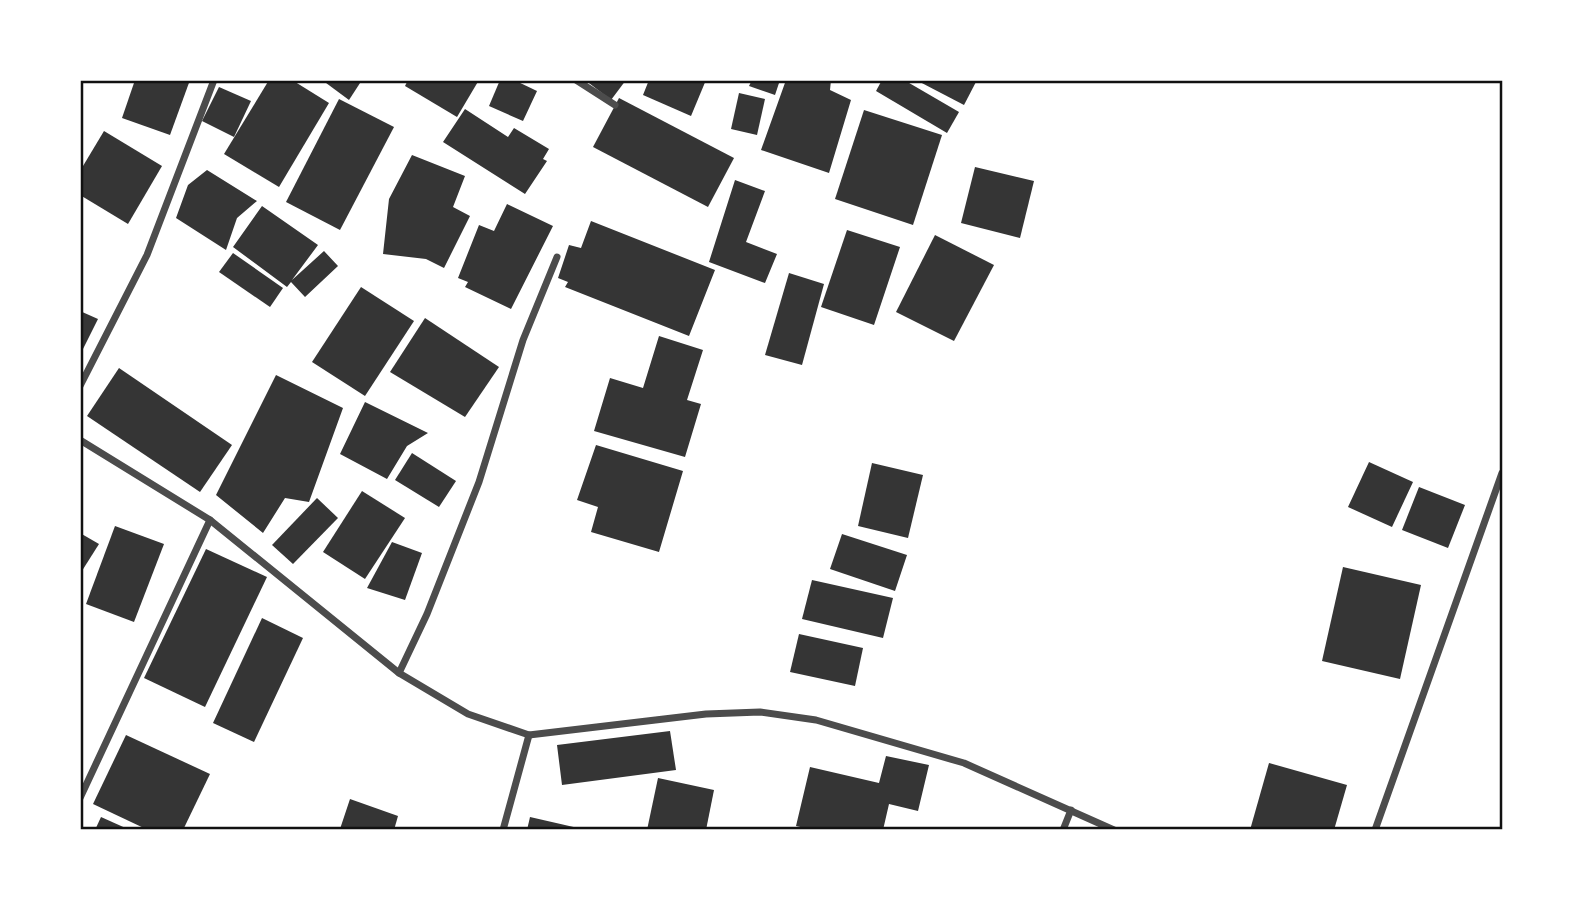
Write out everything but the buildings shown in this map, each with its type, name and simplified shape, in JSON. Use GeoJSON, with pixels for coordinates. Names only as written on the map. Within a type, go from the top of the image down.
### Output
{"type":"FeatureCollection","features":[{"type":"Feature","properties":{"kind":"street"},"geometry":{"type":"LineString","coordinates":[[80,386],[147,255],[214,80]]}},
{"type":"Feature","properties":{"kind":"street"},"geometry":{"type":"LineString","coordinates":[[576,80],[615,105]]}},
{"type":"Feature","properties":{"kind":"street"},"geometry":{"type":"LineString","coordinates":[[399,673],[427,614],[480,482],[523,340],[556,257]]}},
{"type":"Feature","properties":{"kind":"street"},"geometry":{"type":"LineString","coordinates":[[80,440],[210,520],[399,673],[467,713],[529,735],[646,719],[760,712],[816,720],[964,763],[1114,830]]}},
{"type":"Feature","properties":{"kind":"street"},"geometry":{"type":"LineString","coordinates":[[1375,830],[1503,473]]}},
{"type":"Feature","properties":{"kind":"street"},"geometry":{"type":"LineString","coordinates":[[80,798],[210,520]]}},
{"type":"Feature","properties":{"kind":"street"},"geometry":{"type":"LineString","coordinates":[[503,830],[529,735]]}},
{"type":"Feature","properties":{"kind":"street"},"geometry":{"type":"LineString","coordinates":[[1063,830],[1071,810]]}}]}
